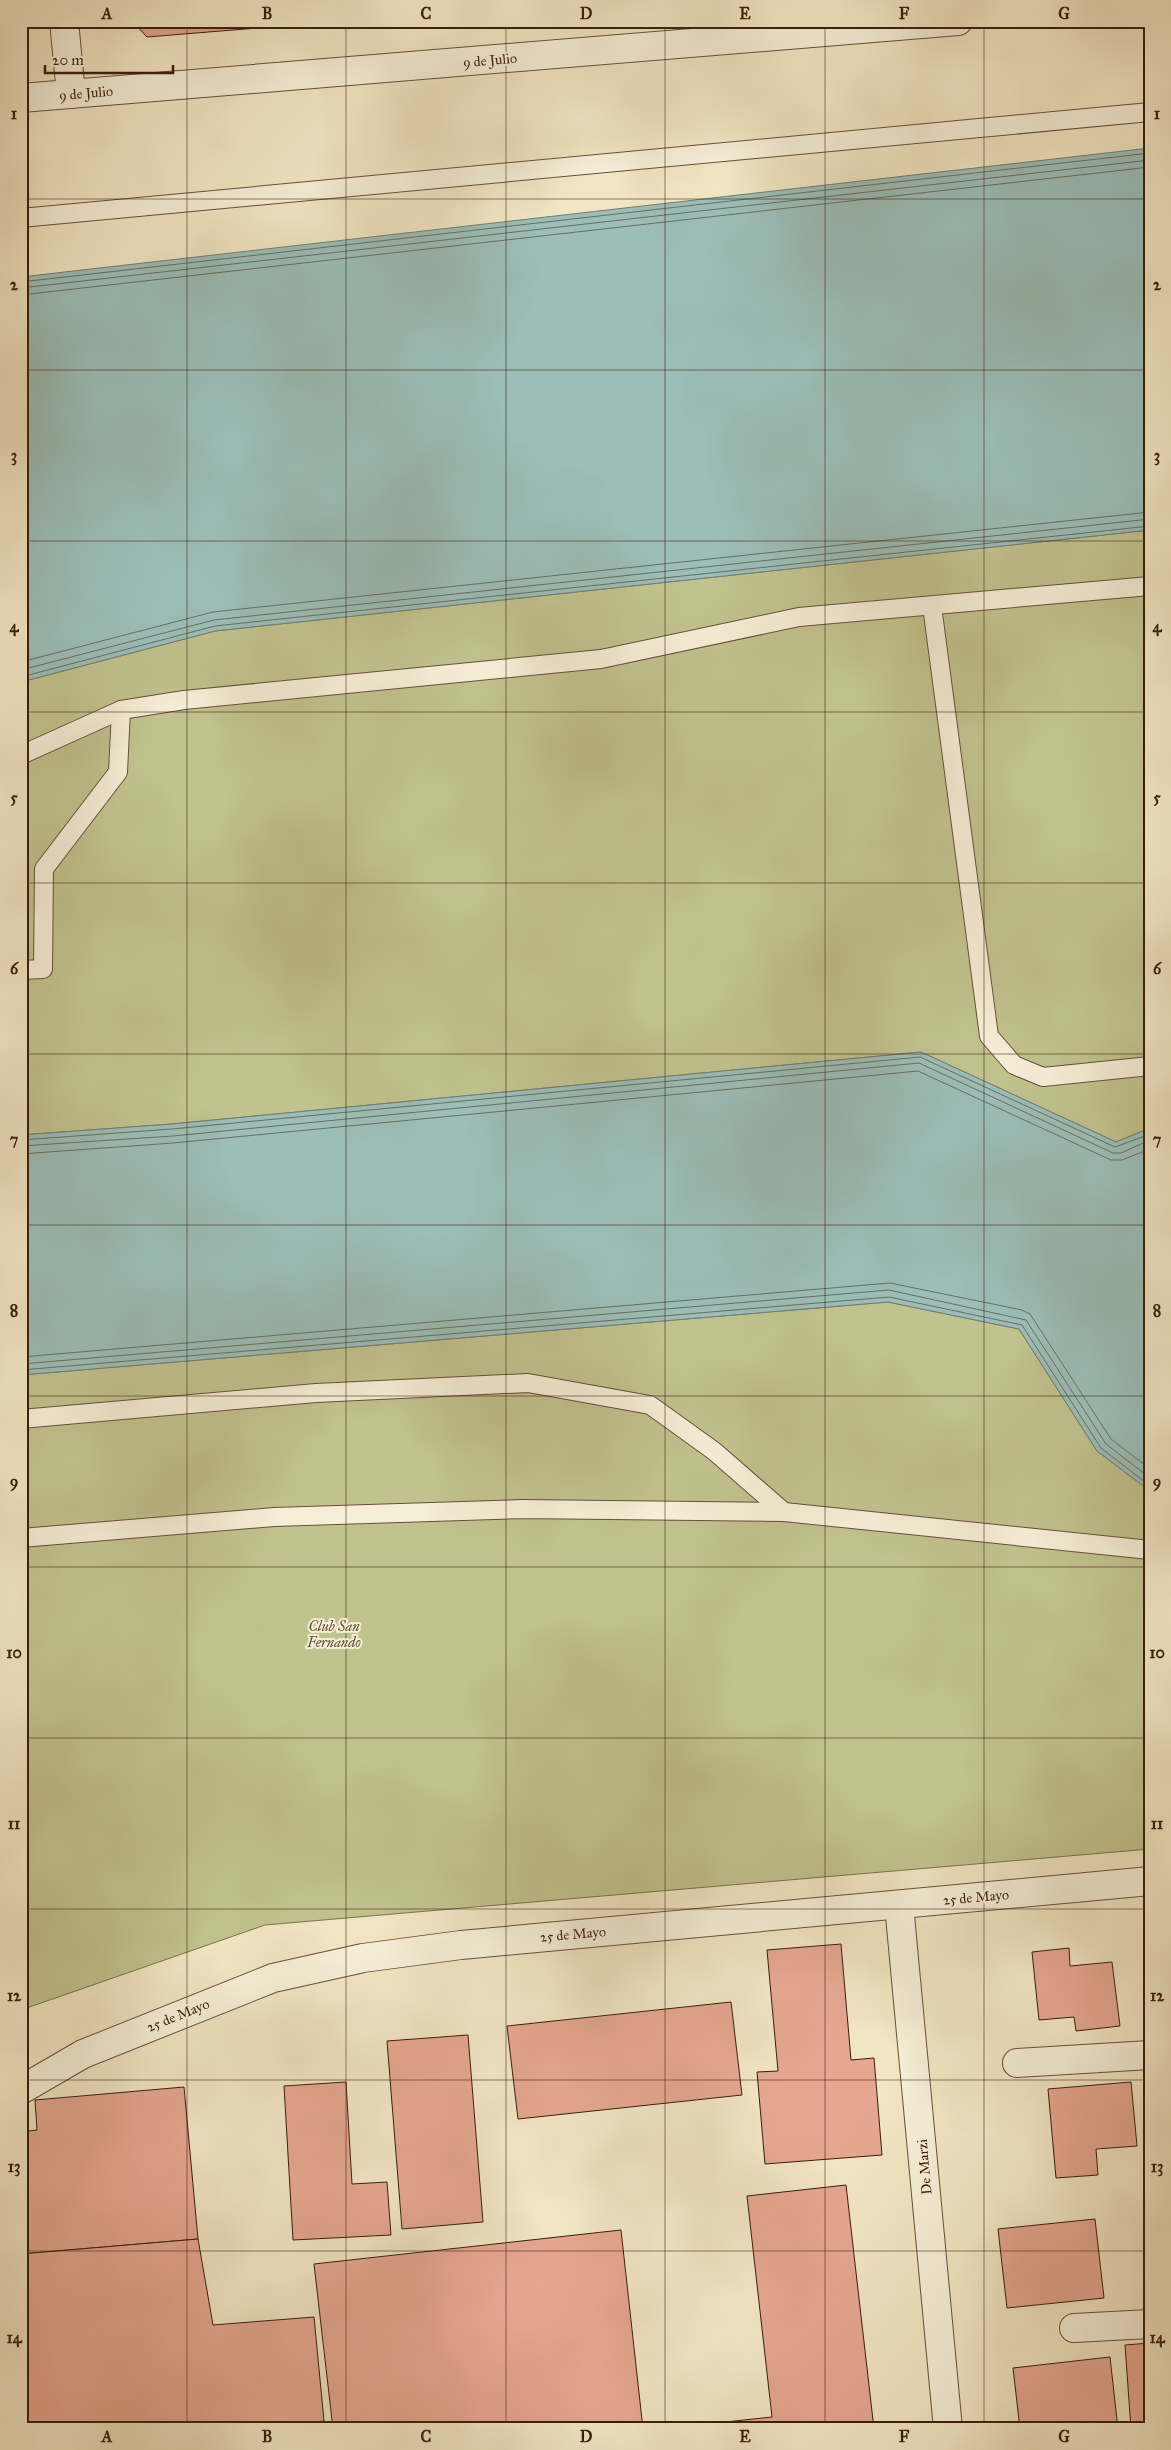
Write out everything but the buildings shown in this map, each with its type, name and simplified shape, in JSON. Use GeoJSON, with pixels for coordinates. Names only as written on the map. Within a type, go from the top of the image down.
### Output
{"type":"FeatureCollection","features":[{"type":"Feature","properties":{"kind":"street"},"geometry":{"type":"LineString","coordinates":[[64,21],[71,94]]}},
{"type":"Feature","properties":{"kind":"street","name":"9 de Julio"},"geometry":{"type":"LineString","coordinates":[[21,98],[695,32],[958,21]]}},
{"type":"Feature","properties":{"kind":"street","name":"25 de Mayo"},"geometry":{"type":"LineString","coordinates":[[21,2090],[83,2054],[273,1978],[363,1958],[460,1944],[1150,1881]]}},
{"type":"Feature","properties":{"kind":"street","name":"De Marzi"},"geometry":{"type":"LineString","coordinates":[[899,1905],[948,2429]]}},
{"type":"Feature","properties":{"kind":"street"},"geometry":{"type":"LineString","coordinates":[[1017,2063],[1150,2055]]}},
{"type":"Feature","properties":{"kind":"street"},"geometry":{"type":"LineString","coordinates":[[1074,2328],[1150,2324]]}},
{"type":"Feature","properties":{"kind":"lane"},"geometry":{"type":"LineString","coordinates":[[21,218],[1150,112]]}},
{"type":"Feature","properties":{"kind":"lane"},"geometry":{"type":"LineString","coordinates":[[21,755],[121,710],[184,700],[601,659],[799,617],[1150,586]]}},
{"type":"Feature","properties":{"kind":"lane"},"geometry":{"type":"LineString","coordinates":[[932,606],[989,1036],[1014,1065],[1043,1077],[1150,1066]]}},
{"type":"Feature","properties":{"kind":"lane"},"geometry":{"type":"LineString","coordinates":[[21,970],[43,969],[44,869],[118,772],[121,710]]}},
{"type":"Feature","properties":{"kind":"lane"},"geometry":{"type":"LineString","coordinates":[[21,1419],[316,1394],[528,1383],[650,1405],[714,1451],[784,1512]]}},
{"type":"Feature","properties":{"kind":"lane"},"geometry":{"type":"LineString","coordinates":[[21,1538],[284,1516],[522,1510],[784,1512],[1150,1550]]}},
{"type":"Feature","properties":{"kind":"green space"},"geometry":{"type":"Polygon","coordinates":[[[1150,530],[1150,1128],[1116,1142],[921,1052],[172,1124],[21,1135],[21,682],[215,631],[1150,530]]]}},
{"type":"Feature","properties":{"kind":"green space","name":"Club San Fernando"},"geometry":{"type":"Polygon","coordinates":[[[888,1302],[1019,1329],[1097,1451],[1150,1491],[1150,1849],[265,1925],[21,2010],[21,1375],[888,1302]]]}},
{"type":"Feature","properties":{"kind":"water"},"geometry":{"type":"Polygon","coordinates":[[[1150,148],[1150,530],[215,631],[21,682],[21,277],[1150,148]]]}},
{"type":"Feature","properties":{"kind":"water"},"geometry":{"type":"Polygon","coordinates":[[[921,1052],[1116,1142],[1150,1128],[1150,1491],[1097,1451],[1019,1329],[888,1302],[21,1375],[21,1135],[172,1124],[921,1052]]]}}]}
